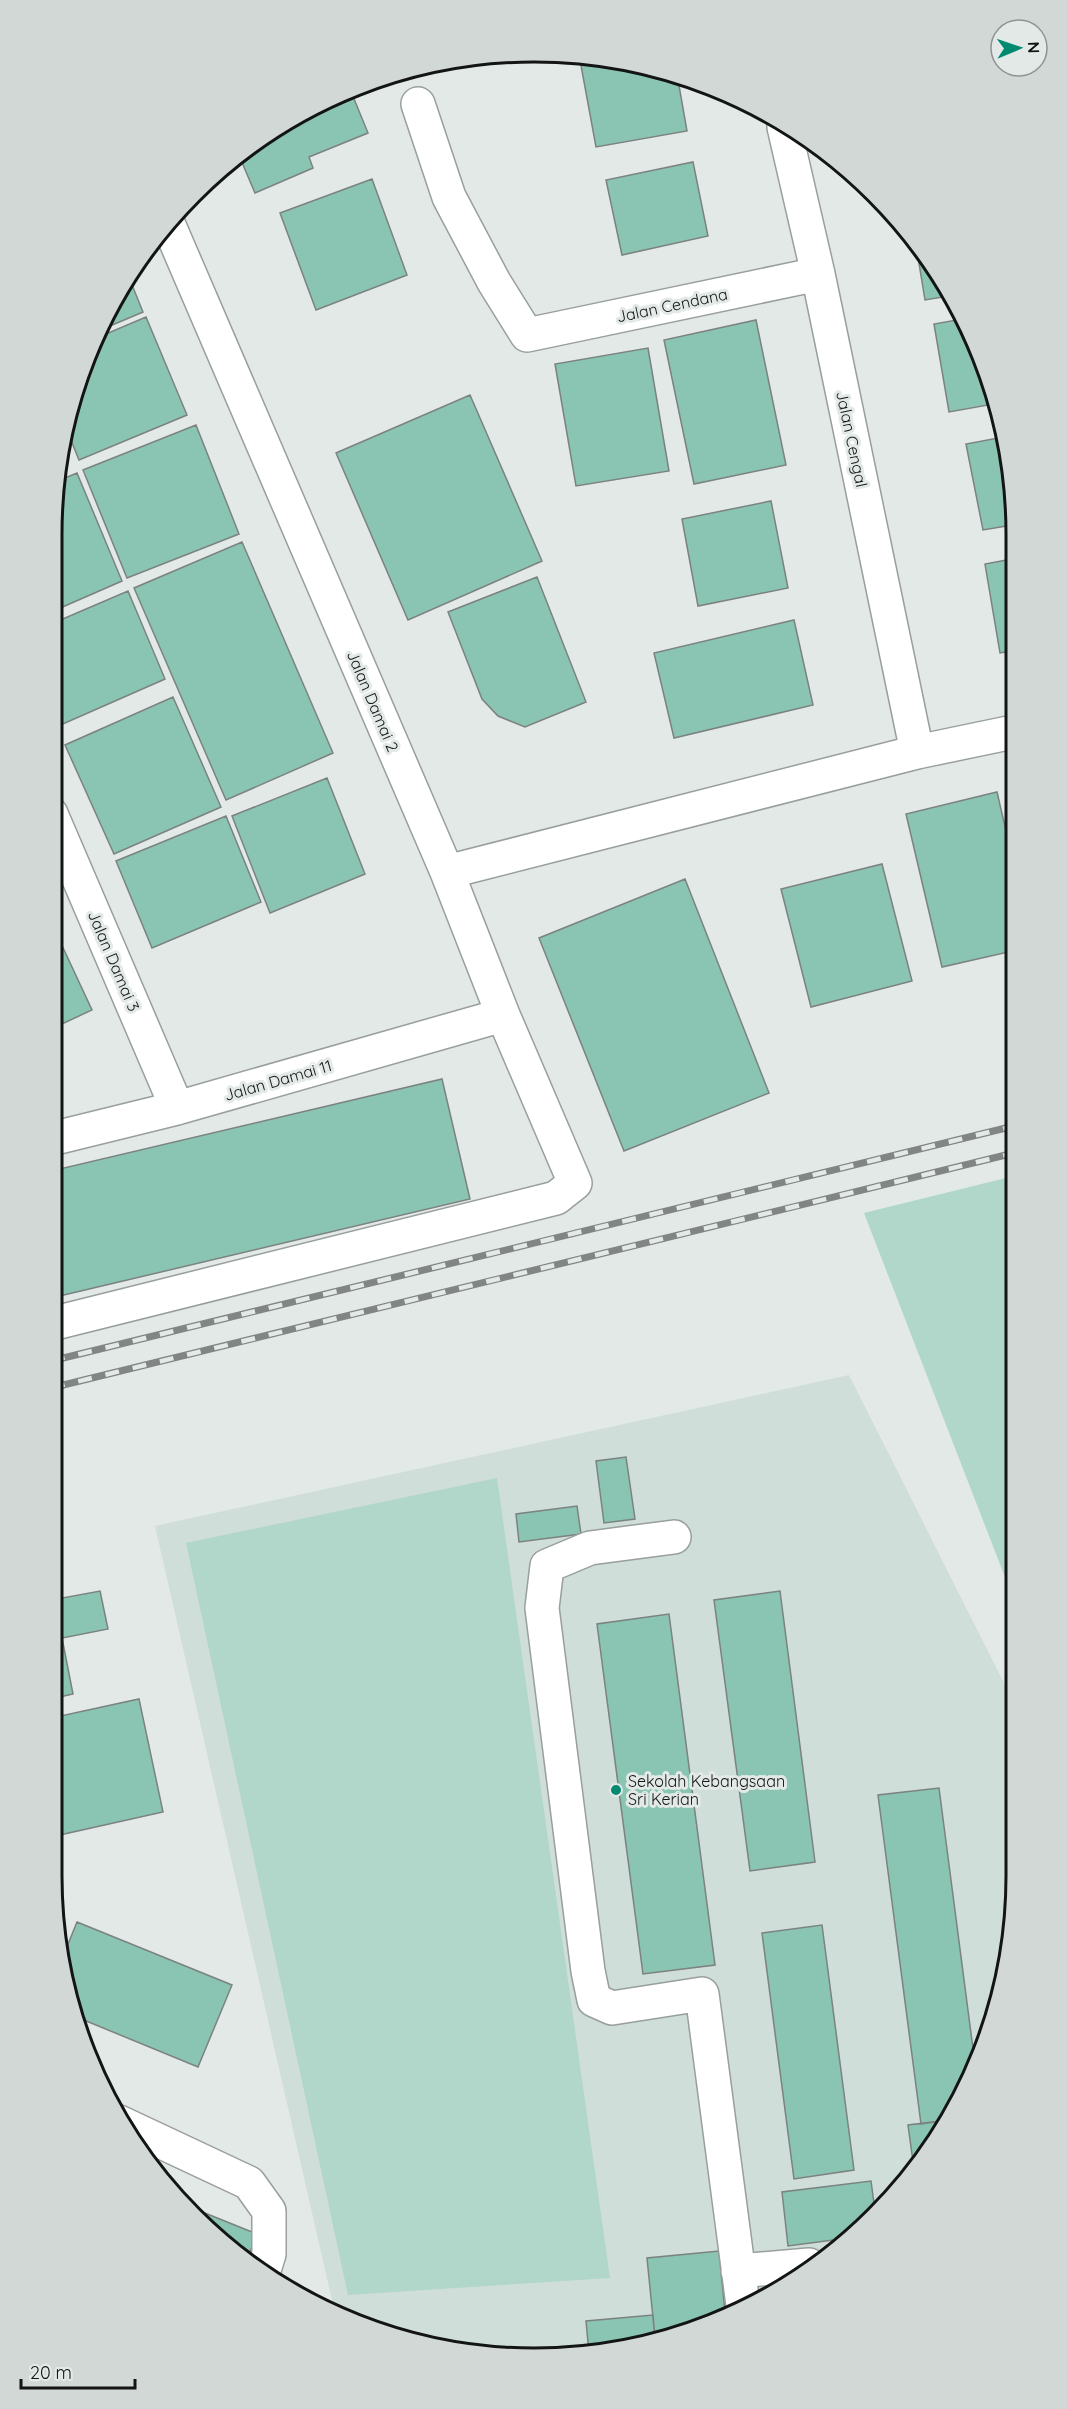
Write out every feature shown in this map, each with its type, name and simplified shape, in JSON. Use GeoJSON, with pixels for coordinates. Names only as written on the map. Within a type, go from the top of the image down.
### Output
{"type":"FeatureCollection","features":[{"type":"Feature","properties":{"kind":"street","name":"Jalan Cendana"},"geometry":{"type":"LineString","coordinates":[[418,104],[449,197],[494,282],[527,335],[818,274]]}},
{"type":"Feature","properties":{"kind":"street","name":"Jalan Cengal"},"geometry":{"type":"LineString","coordinates":[[785,134],[818,274],[917,752]]}},
{"type":"Feature","properties":{"kind":"street","name":"Jalan Damai 2"},"geometry":{"type":"LineString","coordinates":[[62,1321],[556,1198],[575,1183],[503,1016],[447,872],[171,231]]}},
{"type":"Feature","properties":{"kind":"street"},"geometry":{"type":"LineString","coordinates":[[447,872],[917,752],[1006,733]]}},
{"type":"Feature","properties":{"kind":"street","name":"Jalan Damai 3"},"geometry":{"type":"LineString","coordinates":[[62,840],[177,1108]]}},
{"type":"Feature","properties":{"kind":"street","name":"Jalan Damai 11"},"geometry":{"type":"LineString","coordinates":[[62,1136],[177,1108],[503,1016]]}},
{"type":"Feature","properties":{"kind":"street"},"geometry":{"type":"LineString","coordinates":[[674,1537],[590,1548],[547,1566],[542,1608],[588,1971],[594,2000],[612,2008],[702,1994],[742,2299]]}},
{"type":"Feature","properties":{"kind":"street"},"geometry":{"type":"LineString","coordinates":[[136,2130],[249,2183],[269,2211],[269,2254],[266,2264]]}},
{"type":"Feature","properties":{"kind":"street"},"geometry":{"type":"LineString","coordinates":[[738,2271],[799,2266]]}},
{"type":"Feature","properties":{"kind":"shaded area","name":"Sekolah Kebangsaan Sri Kerian"},"geometry":{"type":"Polygon","coordinates":[[[849,1375],[1006,1687],[1006,1876],[1001,1937],[989,1998],[970,2056],[957,2084],[926,2138],[888,2187],[845,2230],[821,2250],[770,2284],[714,2312],[626,2338],[534,2348],[472,2343],[411,2331],[353,2312],[333,2302],[155,1526],[849,1375]]]}},
{"type":"Feature","properties":{"kind":"green space"},"geometry":{"type":"Polygon","coordinates":[[[1006,1178],[1006,1580],[864,1213],[1006,1178]]]}},
{"type":"Feature","properties":{"kind":"green space"},"geometry":{"type":"Polygon","coordinates":[[[497,1478],[610,2278],[348,2295],[186,1543],[497,1478]]]}},
{"type":"Feature","properties":{"kind":"building"},"geometry":{"type":"Polygon","coordinates":[[[581,65],[626,71],[679,85],[687,131],[596,147],[581,65]]]}},
{"type":"Feature","properties":{"kind":"building"},"geometry":{"type":"Polygon","coordinates":[[[353,97],[368,133],[309,157],[313,168],[255,193],[242,162],[298,125],[353,97]]]}},
{"type":"Feature","properties":{"kind":"building"},"geometry":{"type":"Polygon","coordinates":[[[693,162],[708,236],[622,255],[606,180],[693,162]]]}},
{"type":"Feature","properties":{"kind":"building"},"geometry":{"type":"Polygon","coordinates":[[[372,179],[407,275],[316,310],[280,213],[372,179]]]}},
{"type":"Feature","properties":{"kind":"building"},"geometry":{"type":"Polygon","coordinates":[[[919,261],[942,297],[925,300],[919,261]]]}},
{"type":"Feature","properties":{"kind":"building"},"geometry":{"type":"Polygon","coordinates":[[[132,285],[143,312],[109,326],[132,285]]]}},
{"type":"Feature","properties":{"kind":"building"},"geometry":{"type":"Polygon","coordinates":[[[146,317],[187,415],[79,460],[71,441],[87,382],[106,334],[146,317]]]}},
{"type":"Feature","properties":{"kind":"building"},"geometry":{"type":"Polygon","coordinates":[[[756,320],[786,465],[694,484],[664,340],[756,320]]]}},
{"type":"Feature","properties":{"kind":"building"},"geometry":{"type":"Polygon","coordinates":[[[954,320],[970,353],[987,405],[949,412],[934,324],[954,320]]]}},
{"type":"Feature","properties":{"kind":"building"},"geometry":{"type":"Polygon","coordinates":[[[648,348],[669,471],[576,486],[555,364],[648,348]]]}},
{"type":"Feature","properties":{"kind":"building"},"geometry":{"type":"Polygon","coordinates":[[[470,395],[542,561],[408,620],[336,453],[470,395]]]}},
{"type":"Feature","properties":{"kind":"building"},"geometry":{"type":"Polygon","coordinates":[[[196,425],[239,534],[127,578],[83,470],[196,425]]]}},
{"type":"Feature","properties":{"kind":"building"},"geometry":{"type":"Polygon","coordinates":[[[995,438],[1005,526],[983,530],[966,444],[995,438]]]}},
{"type":"Feature","properties":{"kind":"building"},"geometry":{"type":"Polygon","coordinates":[[[77,473],[122,581],[62,607],[62,534],[65,478],[77,473]]]}},
{"type":"Feature","properties":{"kind":"building"},"geometry":{"type":"Polygon","coordinates":[[[771,501],[788,588],[698,606],[682,519],[771,501]]]}},
{"type":"Feature","properties":{"kind":"building"},"geometry":{"type":"Polygon","coordinates":[[[242,542],[333,753],[226,800],[134,588],[242,542]]]}},
{"type":"Feature","properties":{"kind":"building"},"geometry":{"type":"Polygon","coordinates":[[[1006,560],[1006,652],[1000,653],[985,564],[1006,560]]]}},
{"type":"Feature","properties":{"kind":"building"},"geometry":{"type":"Polygon","coordinates":[[[537,577],[586,702],[525,727],[498,716],[482,699],[448,612],[537,577]]]}},
{"type":"Feature","properties":{"kind":"building"},"geometry":{"type":"Polygon","coordinates":[[[128,591],[165,679],[62,724],[62,619],[128,591]]]}},
{"type":"Feature","properties":{"kind":"building"},"geometry":{"type":"Polygon","coordinates":[[[794,620],[813,705],[674,738],[654,653],[794,620]]]}},
{"type":"Feature","properties":{"kind":"building"},"geometry":{"type":"Polygon","coordinates":[[[173,697],[221,807],[114,854],[65,745],[173,697]]]}},
{"type":"Feature","properties":{"kind":"building"},"geometry":{"type":"Polygon","coordinates":[[[327,778],[365,874],[270,913],[232,816],[327,778]]]}},
{"type":"Feature","properties":{"kind":"building"},"geometry":{"type":"Polygon","coordinates":[[[997,792],[1006,831],[1006,953],[942,967],[906,814],[997,792]]]}},
{"type":"Feature","properties":{"kind":"building"},"geometry":{"type":"Polygon","coordinates":[[[226,816],[261,902],[152,948],[116,861],[226,816]]]}},
{"type":"Feature","properties":{"kind":"building"},"geometry":{"type":"Polygon","coordinates":[[[882,864],[912,981],[811,1007],[781,889],[882,864]]]}},
{"type":"Feature","properties":{"kind":"building"},"geometry":{"type":"Polygon","coordinates":[[[685,879],[769,1093],[624,1151],[539,938],[685,879]]]}},
{"type":"Feature","properties":{"kind":"building"},"geometry":{"type":"Polygon","coordinates":[[[62,946],[92,1010],[62,1024],[62,946]]]}},
{"type":"Feature","properties":{"kind":"building"},"geometry":{"type":"Polygon","coordinates":[[[442,1079],[470,1199],[62,1295],[62,1168],[442,1079]]]}},
{"type":"Feature","properties":{"kind":"building"},"geometry":{"type":"Polygon","coordinates":[[[626,1457],[635,1519],[604,1523],[596,1461],[626,1457]]]}},
{"type":"Feature","properties":{"kind":"building"},"geometry":{"type":"Polygon","coordinates":[[[577,1506],[581,1534],[519,1542],[516,1514],[577,1506]]]}},
{"type":"Feature","properties":{"kind":"building"},"geometry":{"type":"Polygon","coordinates":[[[100,1591],[108,1629],[62,1638],[62,1598],[100,1591]]]}},
{"type":"Feature","properties":{"kind":"building"},"geometry":{"type":"Polygon","coordinates":[[[780,1591],[815,1862],[750,1871],[714,1600],[780,1591]]]}},
{"type":"Feature","properties":{"kind":"building"},"geometry":{"type":"Polygon","coordinates":[[[669,1614],[715,1965],[643,1974],[597,1624],[669,1614]]]}},
{"type":"Feature","properties":{"kind":"building"},"geometry":{"type":"Polygon","coordinates":[[[62,1638],[73,1694],[62,1696],[62,1638]]]}},
{"type":"Feature","properties":{"kind":"building"},"geometry":{"type":"Polygon","coordinates":[[[139,1699],[163,1812],[62,1834],[62,1716],[139,1699]]]}},
{"type":"Feature","properties":{"kind":"building"},"geometry":{"type":"Polygon","coordinates":[[[939,1788],[973,2048],[957,2084],[936,2122],[921,2124],[878,1795],[939,1788]]]}},
{"type":"Feature","properties":{"kind":"building"},"geometry":{"type":"Polygon","coordinates":[[[77,1922],[232,1985],[198,2067],[85,2021],[67,1946],[77,1922]]]}},
{"type":"Feature","properties":{"kind":"building"},"geometry":{"type":"Polygon","coordinates":[[[822,1925],[854,2170],[794,2179],[762,1933],[822,1925]]]}},
{"type":"Feature","properties":{"kind":"building"},"geometry":{"type":"Polygon","coordinates":[[[936,2122],[912,2157],[908,2125],[936,2122]]]}},
{"type":"Feature","properties":{"kind":"building"},"geometry":{"type":"Polygon","coordinates":[[[871,2181],[874,2202],[833,2240],[788,2246],[782,2192],[871,2181]]]}},
{"type":"Feature","properties":{"kind":"building"},"geometry":{"type":"Polygon","coordinates":[[[204,2213],[257,2234],[250,2253],[204,2213]]]}},
{"type":"Feature","properties":{"kind":"building"},"geometry":{"type":"Polygon","coordinates":[[[719,2251],[725,2307],[654,2331],[647,2258],[719,2251]]]}},
{"type":"Feature","properties":{"kind":"building"},"geometry":{"type":"Polygon","coordinates":[[[653,2315],[654,2331],[588,2344],[586,2321],[653,2315]]]}},
{"type":"Feature","properties":{"kind":"railway"},"geometry":{"type":"LineString","coordinates":[[62,1358],[1006,1128]]}},
{"type":"Feature","properties":{"kind":"railway"},"geometry":{"type":"LineString","coordinates":[[62,1385],[1006,1155]]}},
{"type":"Feature","properties":{"kind":"place","name":"Sekolah Kebangsaan Sri Kerian"},"geometry":{"type":"Point","coordinates":[616,1790]}}]}
